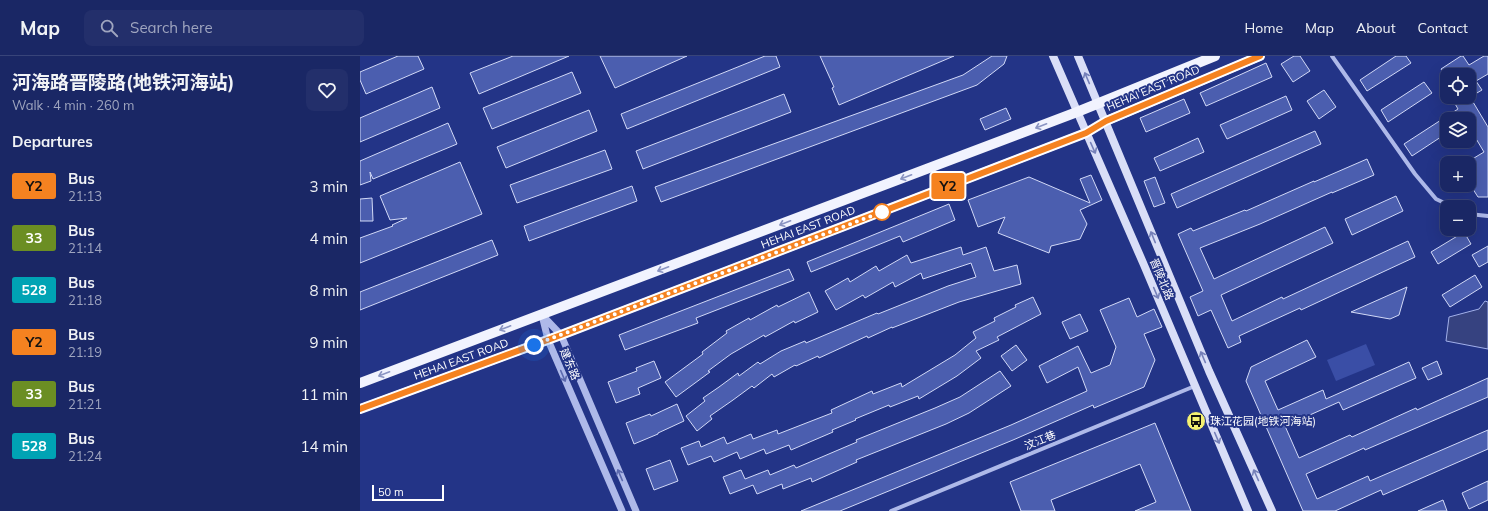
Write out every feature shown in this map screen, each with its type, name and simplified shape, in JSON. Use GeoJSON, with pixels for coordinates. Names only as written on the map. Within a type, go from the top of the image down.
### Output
{"type":"FeatureCollection","features":[{"type":"Feature","properties":{"kind":"main road","name":"晋陵北路"},"geometry":{"type":"LineString","coordinates":[[1053,56],[1248,511]]}},
{"type":"Feature","properties":{"kind":"main road","name":"晋陵北路"},"geometry":{"type":"LineString","coordinates":[[1078,56],[1209,371],[1272,511]]}},
{"type":"Feature","properties":{"kind":"main road","name":"HEHAI EAST ROAD"},"geometry":{"type":"LineString","coordinates":[[360,383],[1077,112],[1215,56]]}},
{"type":"Feature","properties":{"kind":"main road","name":"HEHAI EAST ROAD"},"geometry":{"type":"LineString","coordinates":[[360,409],[548,340],[1086,133],[1106,121],[1260,56]]}},
{"type":"Feature","properties":{"kind":"street"},"geometry":{"type":"LineString","coordinates":[[1332,56],[1415,174],[1436,199],[1440,201]]}},
{"type":"Feature","properties":{"kind":"street"},"geometry":{"type":"LineString","coordinates":[[1476,215],[1488,216]]}},
{"type":"Feature","properties":{"kind":"street","name":"建东路"},"geometry":{"type":"LineString","coordinates":[[542,315],[561,335],[636,511]]}},
{"type":"Feature","properties":{"kind":"street","name":"建东路"},"geometry":{"type":"LineString","coordinates":[[542,315],[548,340],[622,511]]}},
{"type":"Feature","properties":{"kind":"street","name":"汶江巷"},"geometry":{"type":"LineString","coordinates":[[891,511],[1195,386]]}},
{"type":"Feature","properties":{"kind":"shaded area"},"geometry":{"type":"Polygon","coordinates":[[[1485,301],[1488,302],[1488,349],[1446,341],[1449,317],[1479,309],[1485,301]]]}},
{"type":"Feature","properties":{"kind":"shaded area"},"geometry":{"type":"Polygon","coordinates":[[[1366,344],[1375,365],[1336,381],[1327,360],[1366,344]]]}},
{"type":"Feature","properties":{"kind":"building"},"geometry":{"type":"Polygon","coordinates":[[[398,56],[418,56],[424,69],[366,94],[360,80],[360,72],[398,56]]]}},
{"type":"Feature","properties":{"kind":"building"},"geometry":{"type":"Polygon","coordinates":[[[513,56],[569,56],[479,94],[470,73],[513,56]]]}},
{"type":"Feature","properties":{"kind":"building"},"geometry":{"type":"Polygon","coordinates":[[[600,56],[687,56],[615,88],[600,56]]]}},
{"type":"Feature","properties":{"kind":"building"},"geometry":{"type":"Polygon","coordinates":[[[765,56],[776,56],[780,67],[627,129],[621,114],[765,56]]]}},
{"type":"Feature","properties":{"kind":"building"},"geometry":{"type":"Polygon","coordinates":[[[820,56],[954,56],[839,105],[832,88],[834,87],[820,56]]]}},
{"type":"Feature","properties":{"kind":"building"},"geometry":{"type":"Polygon","coordinates":[[[992,56],[1007,56],[1004,64],[977,85],[661,202],[655,187],[963,75],[992,56]]]}},
{"type":"Feature","properties":{"kind":"building"},"geometry":{"type":"Polygon","coordinates":[[[1294,56],[1300,56],[1310,71],[1293,82],[1281,64],[1294,56]]]}},
{"type":"Feature","properties":{"kind":"building"},"geometry":{"type":"Polygon","coordinates":[[[1396,56],[1406,56],[1411,63],[1367,91],[1360,80],[1396,56]]]}},
{"type":"Feature","properties":{"kind":"building"},"geometry":{"type":"Polygon","coordinates":[[[1461,56],[1463,56],[1469,65],[1484,56],[1488,56],[1488,74],[1476,81],[1476,68],[1443,68],[1461,56]]]}},
{"type":"Feature","properties":{"kind":"building"},"geometry":{"type":"Polygon","coordinates":[[[1266,63],[1272,77],[1206,106],[1200,93],[1266,63]]]}},
{"type":"Feature","properties":{"kind":"building"},"geometry":{"type":"Polygon","coordinates":[[[572,72],[581,93],[492,129],[483,108],[572,72]]]}},
{"type":"Feature","properties":{"kind":"building"},"geometry":{"type":"Polygon","coordinates":[[[1476,81],[1482,90],[1476,94],[1476,81]]]}},
{"type":"Feature","properties":{"kind":"building"},"geometry":{"type":"Polygon","coordinates":[[[1424,82],[1432,93],[1388,122],[1381,110],[1424,82]]]}},
{"type":"Feature","properties":{"kind":"building"},"geometry":{"type":"Polygon","coordinates":[[[432,87],[440,108],[360,142],[360,118],[432,87]]]}},
{"type":"Feature","properties":{"kind":"building"},"geometry":{"type":"Polygon","coordinates":[[[1324,90],[1336,107],[1319,119],[1307,101],[1324,90]]]}},
{"type":"Feature","properties":{"kind":"building"},"geometry":{"type":"Polygon","coordinates":[[[784,94],[791,112],[643,169],[636,151],[784,94]]]}},
{"type":"Feature","properties":{"kind":"building"},"geometry":{"type":"Polygon","coordinates":[[[1286,96],[1292,110],[1227,139],[1220,125],[1286,96]]]}},
{"type":"Feature","properties":{"kind":"building"},"geometry":{"type":"Polygon","coordinates":[[[1184,99],[1190,113],[1146,132],[1140,118],[1184,99]]]}},
{"type":"Feature","properties":{"kind":"building"},"geometry":{"type":"Polygon","coordinates":[[[1455,104],[1474,104],[1488,127],[1488,197],[1478,197],[1475,192],[1476,192],[1476,157],[1484,152],[1476,139],[1476,112],[1453,112],[1458,109],[1455,104]]]}},
{"type":"Feature","properties":{"kind":"building"},"geometry":{"type":"Polygon","coordinates":[[[1006,108],[1011,119],[985,130],[980,119],[1006,108]]]}},
{"type":"Feature","properties":{"kind":"building"},"geometry":{"type":"Polygon","coordinates":[[[589,110],[597,131],[506,168],[497,147],[589,110]]]}},
{"type":"Feature","properties":{"kind":"building"},"geometry":{"type":"Polygon","coordinates":[[[1440,121],[1440,138],[1412,156],[1404,144],[1440,121]]]}},
{"type":"Feature","properties":{"kind":"building"},"geometry":{"type":"Polygon","coordinates":[[[448,123],[457,144],[373,179],[370,172],[371,181],[360,185],[360,161],[448,123]]]}},
{"type":"Feature","properties":{"kind":"building"},"geometry":{"type":"Polygon","coordinates":[[[1315,131],[1321,144],[1177,208],[1171,194],[1315,131]]]}},
{"type":"Feature","properties":{"kind":"building"},"geometry":{"type":"Polygon","coordinates":[[[1198,138],[1204,152],[1160,171],[1154,158],[1198,138]]]}},
{"type":"Feature","properties":{"kind":"building"},"geometry":{"type":"Polygon","coordinates":[[[605,150],[612,169],[517,203],[510,185],[605,150]]]}},
{"type":"Feature","properties":{"kind":"building"},"geometry":{"type":"Polygon","coordinates":[[[1367,159],[1374,175],[1200,248],[1214,279],[1325,227],[1333,243],[1221,295],[1232,321],[1408,241],[1415,257],[1301,310],[1300,308],[1239,336],[1241,342],[1228,348],[1211,310],[1198,316],[1190,297],[1203,291],[1178,234],[1191,228],[1193,231],[1245,210],[1246,211],[1367,159]]]}},
{"type":"Feature","properties":{"kind":"building"},"geometry":{"type":"Polygon","coordinates":[[[460,162],[482,214],[360,263],[360,238],[393,226],[392,225],[407,218],[390,220],[380,196],[460,162]]]}},
{"type":"Feature","properties":{"kind":"building"},"geometry":{"type":"Polygon","coordinates":[[[1091,175],[1102,200],[1080,210],[1087,224],[1080,239],[1051,246],[1049,253],[998,233],[1005,217],[978,227],[968,200],[1029,177],[1090,203],[1080,179],[1091,175]]]}},
{"type":"Feature","properties":{"kind":"building"},"geometry":{"type":"Polygon","coordinates":[[[1155,177],[1165,203],[1154,207],[1144,181],[1155,177]]]}},
{"type":"Feature","properties":{"kind":"building"},"geometry":{"type":"Polygon","coordinates":[[[632,186],[637,201],[529,241],[524,226],[632,186]]]}},
{"type":"Feature","properties":{"kind":"building"},"geometry":{"type":"Polygon","coordinates":[[[1396,196],[1403,211],[1352,235],[1345,219],[1396,196]]]}},
{"type":"Feature","properties":{"kind":"building"},"geometry":{"type":"Polygon","coordinates":[[[372,198],[373,221],[360,221],[360,199],[372,198]]]}},
{"type":"Feature","properties":{"kind":"building"},"geometry":{"type":"Polygon","coordinates":[[[949,204],[955,220],[903,242],[900,236],[811,272],[807,262],[949,204]]]}},
{"type":"Feature","properties":{"kind":"building"},"geometry":{"type":"Polygon","coordinates":[[[1457,236],[1466,236],[1471,244],[1438,264],[1431,252],[1457,236]]]}},
{"type":"Feature","properties":{"kind":"building"},"geometry":{"type":"Polygon","coordinates":[[[492,240],[498,255],[360,310],[360,292],[492,240]]]}},
{"type":"Feature","properties":{"kind":"building"},"geometry":{"type":"Polygon","coordinates":[[[1488,246],[1488,262],[1479,267],[1472,255],[1488,246]]]}},
{"type":"Feature","properties":{"kind":"building"},"geometry":{"type":"Polygon","coordinates":[[[961,247],[963,255],[986,247],[994,271],[1017,265],[1021,284],[959,302],[892,327],[868,338],[867,336],[819,358],[818,356],[796,366],[795,365],[774,377],[772,374],[754,388],[752,386],[710,416],[712,419],[697,431],[686,416],[705,401],[703,398],[738,373],[739,376],[758,362],[760,364],[781,351],[805,341],[806,343],[877,313],[878,314],[948,286],[976,277],[971,263],[923,279],[921,273],[895,287],[893,282],[865,298],[863,295],[836,310],[825,291],[848,278],[850,282],[876,266],[879,271],[907,255],[911,263],[961,247]]]}},
{"type":"Feature","properties":{"kind":"building"},"geometry":{"type":"Polygon","coordinates":[[[789,269],[794,280],[696,318],[698,323],[625,350],[619,335],[789,269]]]}},
{"type":"Feature","properties":{"kind":"building"},"geometry":{"type":"Polygon","coordinates":[[[1475,275],[1482,287],[1450,307],[1442,295],[1475,275]]]}},
{"type":"Feature","properties":{"kind":"building"},"geometry":{"type":"Polygon","coordinates":[[[1407,287],[1399,315],[1390,319],[1351,312],[1407,287]]]}},
{"type":"Feature","properties":{"kind":"building"},"geometry":{"type":"Polygon","coordinates":[[[809,292],[818,312],[795,323],[794,321],[765,337],[764,335],[731,354],[708,371],[710,372],[676,397],[665,382],[703,354],[702,352],[727,333],[726,331],[749,318],[750,320],[777,305],[778,307],[809,292]]]}},
{"type":"Feature","properties":{"kind":"building"},"geometry":{"type":"Polygon","coordinates":[[[1033,297],[1041,314],[997,337],[999,340],[976,351],[981,358],[957,376],[919,399],[918,396],[890,407],[889,405],[855,419],[856,420],[832,430],[833,432],[791,450],[789,445],[766,454],[764,449],[740,459],[737,452],[714,462],[711,456],[688,465],[681,448],[699,441],[701,447],[724,437],[727,444],[751,434],[753,439],[777,430],[778,434],[832,413],[831,410],[872,391],[873,394],[901,383],[902,387],[955,355],[976,338],[973,332],[995,321],[994,318],[1016,307],[1015,305],[1033,297]]]}},
{"type":"Feature","properties":{"kind":"building"},"geometry":{"type":"Polygon","coordinates":[[[1129,298],[1137,317],[1154,309],[1162,327],[1144,334],[1155,360],[1144,387],[1094,408],[1093,405],[1013,440],[840,511],[801,511],[1011,425],[1087,391],[1078,367],[1047,383],[1039,366],[1078,346],[1091,373],[1110,365],[1116,347],[1100,310],[1129,298]]]}},
{"type":"Feature","properties":{"kind":"building"},"geometry":{"type":"Polygon","coordinates":[[[1080,314],[1088,331],[1070,339],[1062,322],[1080,314]]]}},
{"type":"Feature","properties":{"kind":"building"},"geometry":{"type":"Polygon","coordinates":[[[1307,340],[1316,357],[1265,381],[1278,410],[1323,390],[1326,399],[1409,362],[1416,378],[1343,410],[1339,402],[1285,426],[1299,458],[1350,435],[1352,437],[1416,408],[1417,410],[1488,378],[1488,397],[1365,450],[1364,448],[1306,474],[1317,499],[1368,476],[1370,481],[1488,430],[1488,449],[1383,495],[1381,490],[1335,511],[1303,511],[1246,381],[1251,367],[1307,340]]]}},
{"type":"Feature","properties":{"kind":"building"},"geometry":{"type":"Polygon","coordinates":[[[1016,345],[1027,360],[1012,371],[1001,356],[1016,345]]]}},
{"type":"Feature","properties":{"kind":"building"},"geometry":{"type":"Polygon","coordinates":[[[654,361],[661,378],[638,388],[640,394],[616,403],[608,382],[637,371],[636,368],[654,361]]]}},
{"type":"Feature","properties":{"kind":"building"},"geometry":{"type":"Polygon","coordinates":[[[1437,361],[1442,374],[1428,380],[1422,368],[1437,361]]]}},
{"type":"Feature","properties":{"kind":"building"},"geometry":{"type":"Polygon","coordinates":[[[1000,371],[1011,386],[969,413],[946,424],[856,460],[857,462],[812,482],[811,478],[783,489],[782,484],[757,494],[753,485],[730,494],[723,477],[741,470],[745,479],[768,470],[770,475],[794,465],[796,468],[857,442],[856,440],[960,397],[1000,371]]]}},
{"type":"Feature","properties":{"kind":"building"},"geometry":{"type":"Polygon","coordinates":[[[677,404],[684,421],[634,444],[626,423],[650,414],[651,416],[677,404]]]}},
{"type":"Feature","properties":{"kind":"building"},"geometry":{"type":"Polygon","coordinates":[[[1155,423],[1191,511],[1135,511],[1156,502],[1140,464],[1051,500],[1055,511],[1021,511],[1010,482],[1155,423]]]}},
{"type":"Feature","properties":{"kind":"building"},"geometry":{"type":"Polygon","coordinates":[[[670,460],[678,481],[654,490],[646,469],[670,460]]]}},
{"type":"Feature","properties":{"kind":"building"},"geometry":{"type":"Polygon","coordinates":[[[1488,481],[1488,500],[1469,509],[1462,493],[1488,481]]]}},
{"type":"Feature","properties":{"kind":"building"},"geometry":{"type":"Polygon","coordinates":[[[1443,500],[1447,511],[1418,511],[1443,500]]]}},
{"type":"Feature","properties":{"kind":"bus line","name":"Y2"},"geometry":{"type":"LineString","coordinates":[[360,409],[561,335],[1086,133],[1106,121],[1260,56]]}},
{"type":"Feature","properties":{"kind":"place","name":"珠江花园(地铁河海站)"},"geometry":{"type":"Point","coordinates":[1196,421]}},
{"type":"Feature","properties":{"kind":"route"},"geometry":{"type":"LineString","coordinates":[[534,345],[882,212]]}}]}
